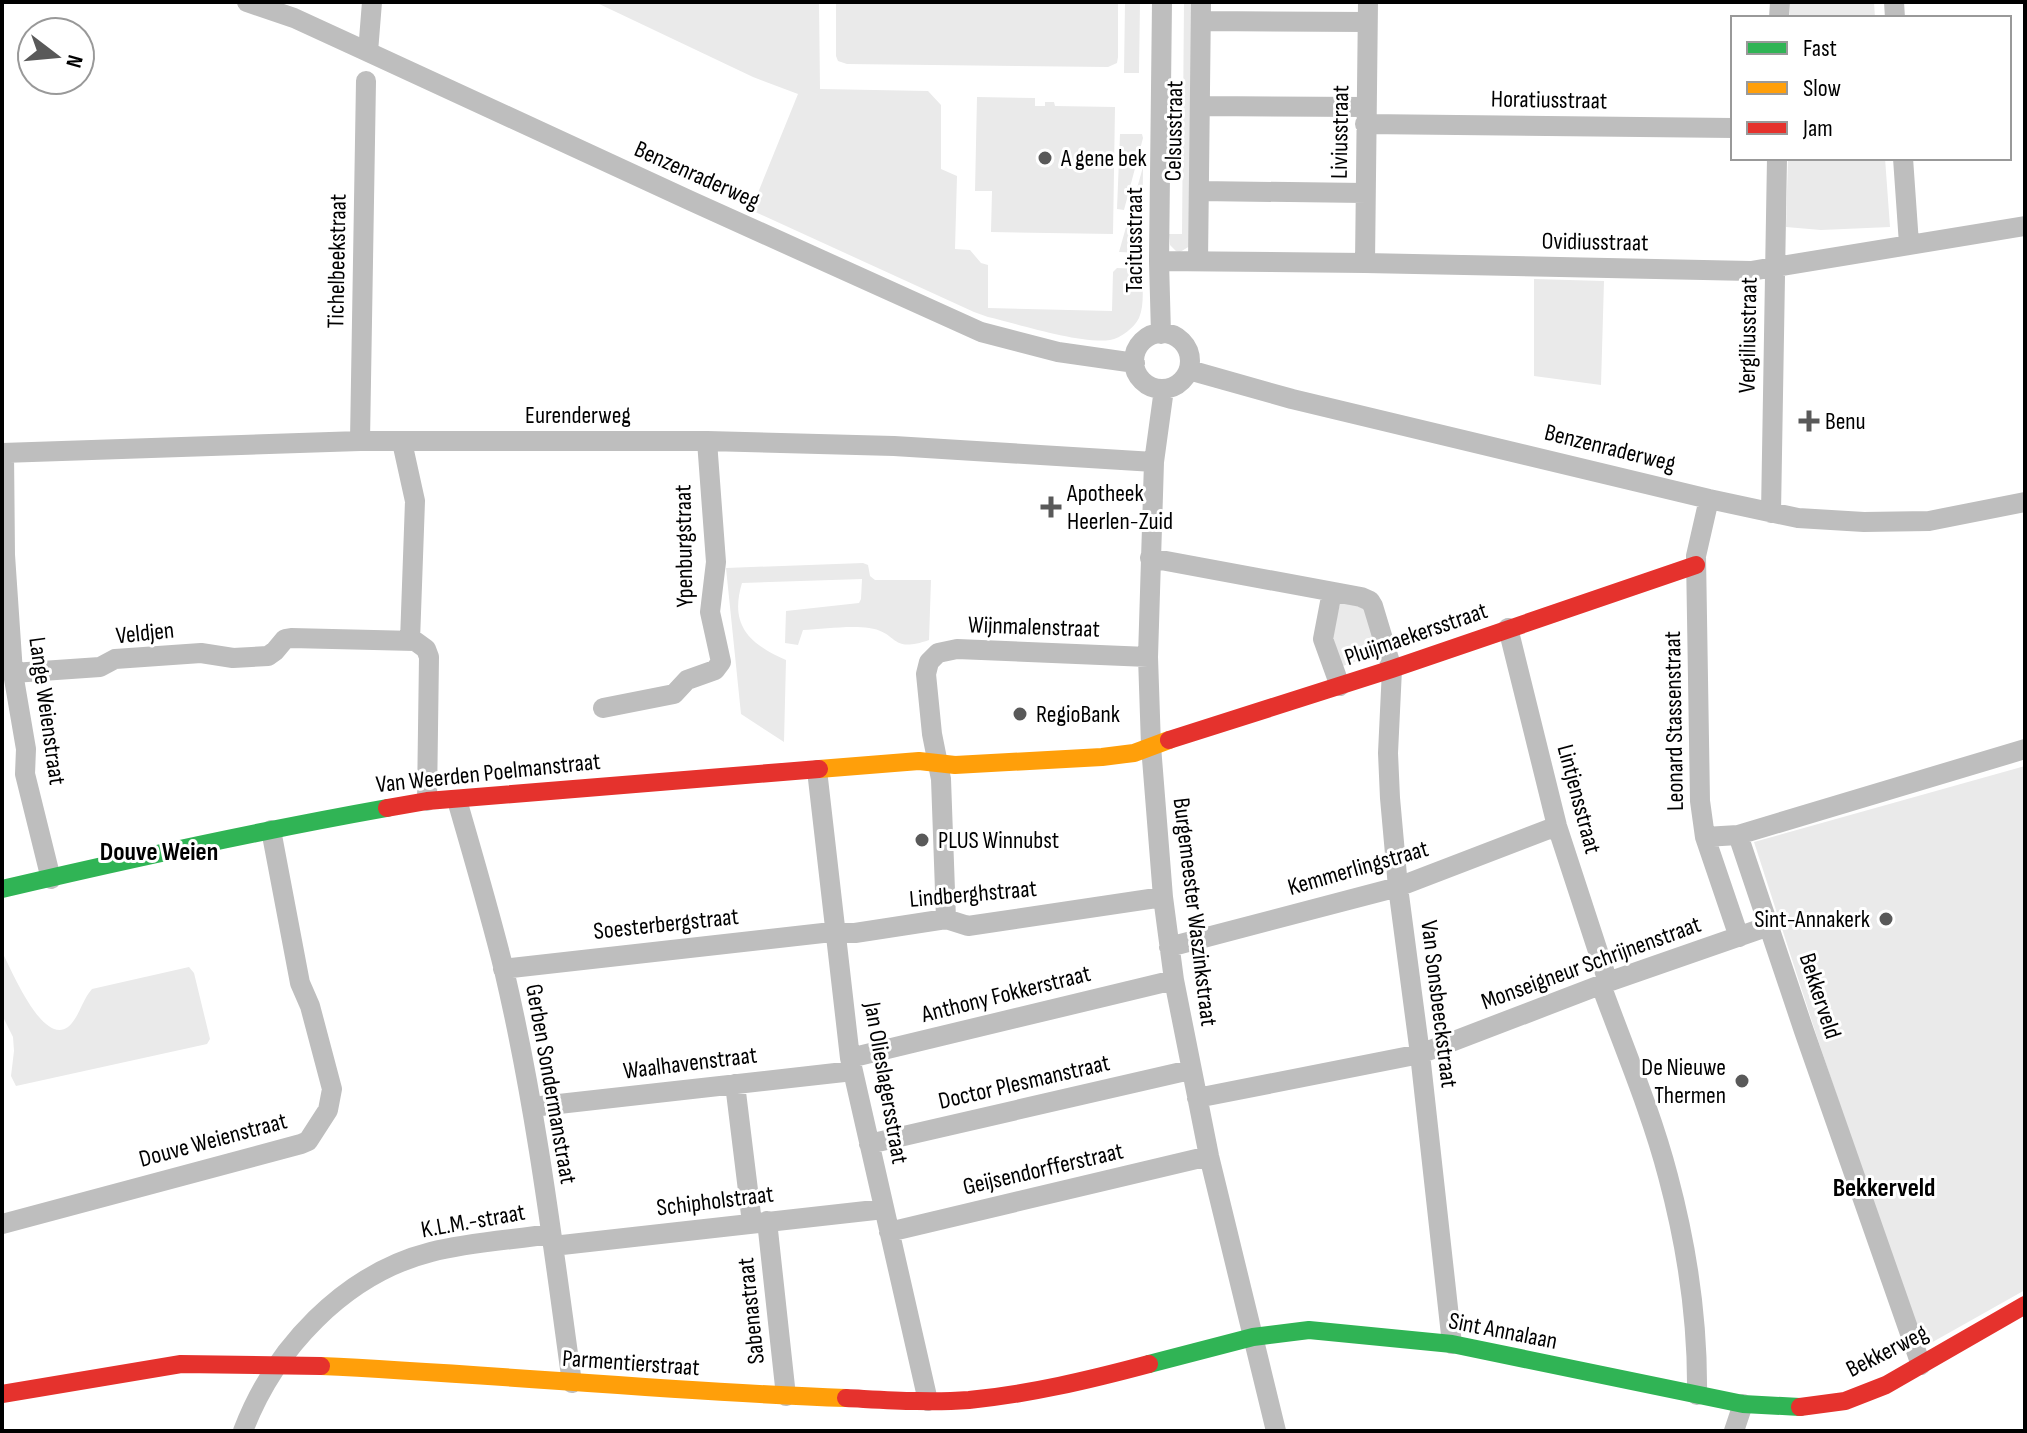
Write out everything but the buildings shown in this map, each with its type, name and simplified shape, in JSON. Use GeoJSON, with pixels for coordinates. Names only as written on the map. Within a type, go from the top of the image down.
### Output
{"type":"FeatureCollection","features":[{"type":"Feature","properties":{"kind":"street","name":"Benzenraderweg"},"geometry":{"type":"LineString","coordinates":[[247,2],[294,18],[981,332],[1058,352],[1135,363]]}},
{"type":"Feature","properties":{"kind":"street"},"geometry":{"type":"LineString","coordinates":[[368,52],[372,2]]}},
{"type":"Feature","properties":{"kind":"street","name":"Tacitusstraat"},"geometry":{"type":"LineString","coordinates":[[1161,334],[1162,2]]}},
{"type":"Feature","properties":{"kind":"street"},"geometry":{"type":"LineString","coordinates":[[1201,12],[1368,12]]}},
{"type":"Feature","properties":{"kind":"street","name":"Celsusstraat"},"geometry":{"type":"LineString","coordinates":[[1198,261],[1201,12]]}},
{"type":"Feature","properties":{"kind":"street","name":"Liviusstraat"},"geometry":{"type":"LineString","coordinates":[[1365,263],[1368,12]]}},
{"type":"Feature","properties":{"kind":"street","name":"Tichelbeekstraat"},"geometry":{"type":"LineString","coordinates":[[360,441],[366,81]]}},
{"type":"Feature","properties":{"kind":"street","name":"Horatiusstraat"},"geometry":{"type":"LineString","coordinates":[[1201,106],[1731,128]]}},
{"type":"Feature","properties":{"kind":"street","name":"Vergiliusstraat"},"geometry":{"type":"LineString","coordinates":[[1771,513],[1777,160]]}},
{"type":"Feature","properties":{"kind":"street"},"geometry":{"type":"LineString","coordinates":[[1903,160],[1909,244]]}},
{"type":"Feature","properties":{"kind":"street"},"geometry":{"type":"LineString","coordinates":[[1199,191],[1365,193]]}},
{"type":"Feature","properties":{"kind":"street","name":"Ovidiusstraat"},"geometry":{"type":"LineString","coordinates":[[1159,261],[1751,271],[2025,226]]}},
{"type":"Feature","properties":{"kind":"street"},"geometry":{"type":"LineString","coordinates":[[1161,334],[1175,337],[1183,343],[1190,355],[1189,370],[1180,384],[1157,389],[1139,377],[1135,363],[1137,351],[1144,341],[1161,334]]}},
{"type":"Feature","properties":{"kind":"street","name":"Benzenraderweg"},"geometry":{"type":"LineString","coordinates":[[1189,370],[1292,399],[1771,513],[1821,520],[1908,522],[1951,518],[2025,502]]}},
{"type":"Feature","properties":{"kind":"street","name":"Burgemeester Waszinkstraat"},"geometry":{"type":"LineString","coordinates":[[1164,389],[1154,462],[1148,657],[1151,746],[1163,897],[1190,1070],[1276,1431]]}},
{"type":"Feature","properties":{"kind":"street","name":"Eurenderweg"},"geometry":{"type":"LineString","coordinates":[[3,453],[360,441],[707,441],[894,446],[1154,462]]}},
{"type":"Feature","properties":{"kind":"street","name":"Ypenburgstraat"},"geometry":{"type":"LineString","coordinates":[[603,708],[674,694],[687,680],[715,670],[721,662],[710,612],[716,562],[707,441]]}},
{"type":"Feature","properties":{"kind":"street"},"geometry":{"type":"LineString","coordinates":[[402,442],[415,501],[410,641],[423,645],[429,657],[427,801]]}},
{"type":"Feature","properties":{"kind":"street","name":"Lange Weienstraat"},"geometry":{"type":"LineString","coordinates":[[3,453],[5,555],[13,673],[26,749],[25,774],[51,879]]}},
{"type":"Feature","properties":{"kind":"street","name":"Leonard Stassenstraat"},"geometry":{"type":"LineString","coordinates":[[1709,499],[1697,547],[1696,565],[1700,801],[1705,837],[1739,937]]}},
{"type":"Feature","properties":{"kind":"street"},"geometry":{"type":"LineString","coordinates":[[1150,558],[1332,592],[1323,639],[1340,686]]}},
{"type":"Feature","properties":{"kind":"street","name":"Pluijmaekersstraat"},"geometry":{"type":"LineString","coordinates":[[1151,746],[1392,669],[1696,565]]}},
{"type":"Feature","properties":{"kind":"street","name":"Van Sonsbeeckstraat"},"geometry":{"type":"LineString","coordinates":[[1332,592],[1370,601],[1392,669],[1390,798],[1452,1344]]}},
{"type":"Feature","properties":{"kind":"street","name":"Lintjensstraat"},"geometry":{"type":"LineString","coordinates":[[1508,628],[1557,826],[1604,984],[1668,1175],[1693,1306],[1697,1395]]}},
{"type":"Feature","properties":{"kind":"street","name":"Veldjen"},"geometry":{"type":"LineString","coordinates":[[13,673],[100,667],[115,659],[201,653],[233,658],[268,656],[285,639],[291,638],[410,641]]}},
{"type":"Feature","properties":{"kind":"street","name":"Wijnmalenstraat"},"geometry":{"type":"LineString","coordinates":[[939,763],[932,736],[926,674],[929,662],[938,653],[957,649],[1148,657]]}},
{"type":"Feature","properties":{"kind":"street","name":"Van Weerden Poelmanstraat"},"geometry":{"type":"LineString","coordinates":[[2,889],[159,852],[427,801],[919,761],[955,765],[1102,757],[1134,753],[1151,746]]}},
{"type":"Feature","properties":{"kind":"street"},"geometry":{"type":"LineString","coordinates":[[1705,837],[1738,835],[2025,749]]}},
{"type":"Feature","properties":{"kind":"street"},"geometry":{"type":"LineString","coordinates":[[939,763],[946,919]]}},
{"type":"Feature","properties":{"kind":"street","name":"Jan Olieslagersstraat"},"geometry":{"type":"LineString","coordinates":[[817,770],[852,1064],[928,1401]]}},
{"type":"Feature","properties":{"kind":"street","name":"Gerben Sondermanstraat"},"geometry":{"type":"LineString","coordinates":[[457,800],[503,969],[532,1107],[572,1383]]}},
{"type":"Feature","properties":{"kind":"street","name":"Kemmerlingstraat"},"geometry":{"type":"LineString","coordinates":[[1169,947],[1398,887],[1557,826]]}},
{"type":"Feature","properties":{"kind":"street","name":"Douve Weienstraat"},"geometry":{"type":"LineString","coordinates":[[2,1224],[308,1141],[328,1110],[332,1089],[310,1006],[300,983],[271,830]]}},
{"type":"Feature","properties":{"kind":"street","name":"Bekkerveld"},"geometry":{"type":"LineString","coordinates":[[1738,835],[1921,1365]]}},
{"type":"Feature","properties":{"kind":"street","name":"Lindberghstraat"},"geometry":{"type":"LineString","coordinates":[[835,933],[855,933],[946,919],[968,926],[1163,897]]}},
{"type":"Feature","properties":{"kind":"street","name":"Monseigneur Schrijnenstraat"},"geometry":{"type":"LineString","coordinates":[[1197,1098],[1420,1054],[1769,926]]}},
{"type":"Feature","properties":{"kind":"street","name":"Soesterbergstraat"},"geometry":{"type":"LineString","coordinates":[[503,969],[835,933]]}},
{"type":"Feature","properties":{"kind":"street","name":"Anthony Fokkerstraat"},"geometry":{"type":"LineString","coordinates":[[852,1064],[1174,980]]}},
{"type":"Feature","properties":{"kind":"street","name":"Waalhavenstraat"},"geometry":{"type":"LineString","coordinates":[[532,1107],[735,1084],[852,1064]]}},
{"type":"Feature","properties":{"kind":"street","name":"Doctor Plesmanstraat"},"geometry":{"type":"LineString","coordinates":[[869,1144],[1190,1070]]}},
{"type":"Feature","properties":{"kind":"street","name":"Sabenastraat"},"geometry":{"type":"LineString","coordinates":[[735,1084],[760,1222],[786,1396]]}},
{"type":"Feature","properties":{"kind":"street","name":"Geijsendorfferstraat"},"geometry":{"type":"LineString","coordinates":[[889,1232],[1209,1156]]}},
{"type":"Feature","properties":{"kind":"street","name":"Schipholstraat"},"geometry":{"type":"LineString","coordinates":[[552,1240],[884,1209]]}},
{"type":"Feature","properties":{"kind":"street","name":"K.L.M.-straat"},"geometry":{"type":"LineString","coordinates":[[243,1431],[256,1401],[299,1337],[340,1298],[383,1270],[432,1252],[552,1240]]}},
{"type":"Feature","properties":{"kind":"street","name":"Bekkerweg"},"geometry":{"type":"LineString","coordinates":[[1743,1404],[1796,1408],[1845,1401],[1886,1385],[2025,1305]]}},
{"type":"Feature","properties":{"kind":"street","name":"Sint Annalaan"},"geometry":{"type":"LineString","coordinates":[[1253,1337],[1309,1330],[1452,1344],[1743,1404]]}},
{"type":"Feature","properties":{"kind":"street","name":"Parmentierstraat"},"geometry":{"type":"LineString","coordinates":[[2,1394],[181,1364],[279,1364],[786,1396],[928,1401],[1001,1396],[1070,1385],[1253,1337]]}},
{"type":"Feature","properties":{"kind":"street"},"geometry":{"type":"LineString","coordinates":[[1734,1431],[1743,1404]]}},
{"type":"Feature","properties":{"kind":"shaded area"},"geometry":{"type":"Polygon","coordinates":[[[595,2],[819,2],[820,89],[928,91],[941,105],[941,169],[957,176],[955,249],[970,250],[981,263],[988,265],[988,308],[1112,311],[1113,272],[1117,268],[1142,269],[1143,300],[1139,318],[1131,329],[1118,337],[1097,340],[1066,336],[988,317],[751,210],[798,94],[753,77],[595,2]]]}},
{"type":"Feature","properties":{"kind":"shaded area"},"geometry":{"type":"Polygon","coordinates":[[[836,2],[1118,2],[1117,63],[1108,67],[847,64],[838,61],[836,56],[836,2]]]}},
{"type":"Feature","properties":{"kind":"shaded area"},"geometry":{"type":"Polygon","coordinates":[[[1125,2],[1140,2],[1139,73],[1124,73],[1125,2]]]}},
{"type":"Feature","properties":{"kind":"shaded area"},"geometry":{"type":"Polygon","coordinates":[[[1184,2],[1195,2],[1190,246],[1180,252],[1170,245],[1169,234],[1182,234],[1184,2]]]}},
{"type":"Feature","properties":{"kind":"shaded area"},"geometry":{"type":"Polygon","coordinates":[[[1790,2],[1874,2],[1875,16],[1790,16],[1790,2]]]}},
{"type":"Feature","properties":{"kind":"shaded area","name":"A gene bek"},"geometry":{"type":"Polygon","coordinates":[[[977,97],[1035,98],[1035,106],[1054,102],[1055,106],[1115,107],[1113,234],[991,232],[992,191],[975,191],[977,97]]]}},
{"type":"Feature","properties":{"kind":"shaded area"},"geometry":{"type":"Polygon","coordinates":[[[1120,134],[1142,134],[1143,138],[1124,210],[1117,209],[1120,134]]]}},
{"type":"Feature","properties":{"kind":"shaded area"},"geometry":{"type":"Polygon","coordinates":[[[1788,160],[1885,160],[1890,227],[1821,230],[1786,227],[1788,160]]]}},
{"type":"Feature","properties":{"kind":"shaded area"},"geometry":{"type":"Polygon","coordinates":[[[1143,167],[1142,253],[1119,252],[1143,167]]]}},
{"type":"Feature","properties":{"kind":"shaded area"},"geometry":{"type":"Polygon","coordinates":[[[1534,279],[1604,281],[1601,385],[1534,376],[1534,279]]]}},
{"type":"Feature","properties":{"kind":"shaded area"},"geometry":{"type":"Polygon","coordinates":[[[868,565],[870,576],[875,580],[931,580],[929,640],[907,645],[879,630],[845,627],[803,630],[798,645],[785,643],[786,611],[859,603],[862,579],[742,583],[738,611],[746,632],[762,647],[786,660],[784,742],[741,714],[726,568],[868,565]]]}},
{"type":"Feature","properties":{"kind":"shaded area"},"geometry":{"type":"Polygon","coordinates":[[[1340,604],[1365,608],[1380,653],[1340,667],[1331,639],[1340,604]]]}},
{"type":"Feature","properties":{"kind":"shaded area","name":"Bekkerveld"},"geometry":{"type":"Polygon","coordinates":[[[2025,766],[2025,1290],[1922,1348],[1754,842],[2025,766]]]}},
{"type":"Feature","properties":{"kind":"shaded area"},"geometry":{"type":"Polygon","coordinates":[[[2,952],[38,1016],[48,1026],[58,1030],[72,1023],[92,989],[189,967],[194,973],[210,1039],[207,1044],[16,1086],[11,1076],[13,1037],[2,1015],[2,952]]]}},
{"type":"Feature","properties":{"kind":"traffic: fast"},"geometry":{"type":"LineString","coordinates":[[2,889],[194,846],[387,808]]}},
{"type":"Feature","properties":{"kind":"traffic: fast"},"geometry":{"type":"LineString","coordinates":[[1149,1364],[1253,1337],[1309,1330],[1452,1344],[1743,1404],[1800,1407]]}},
{"type":"Feature","properties":{"kind":"traffic: slow"},"geometry":{"type":"LineString","coordinates":[[819,769],[919,761],[955,765],[1102,757],[1134,753],[1169,740]]}},
{"type":"Feature","properties":{"kind":"traffic: slow"},"geometry":{"type":"LineString","coordinates":[[321,1366],[846,1398]]}},
{"type":"Feature","properties":{"kind":"traffic: jam"},"geometry":{"type":"LineString","coordinates":[[1169,740],[1392,669],[1696,565]]}},
{"type":"Feature","properties":{"kind":"traffic: jam"},"geometry":{"type":"LineString","coordinates":[[387,808],[427,801],[819,769]]}},
{"type":"Feature","properties":{"kind":"traffic: jam"},"geometry":{"type":"LineString","coordinates":[[1800,1407],[1845,1401],[1886,1385],[2025,1305]]}},
{"type":"Feature","properties":{"kind":"traffic: jam"},"geometry":{"type":"LineString","coordinates":[[2,1394],[181,1364],[321,1366]]}},
{"type":"Feature","properties":{"kind":"traffic: jam"},"geometry":{"type":"LineString","coordinates":[[846,1398],[969,1400],[1059,1386],[1149,1364]]}},
{"type":"Feature","properties":{"kind":"place","name":"A gene bek"},"geometry":{"type":"Point","coordinates":[1045,158]}},
{"type":"Feature","properties":{"kind":"place","name":"Benu"},"geometry":{"type":"Point","coordinates":[1809,421]}},
{"type":"Feature","properties":{"kind":"place","name":"Apotheek Heerlen-Zuid"},"geometry":{"type":"Point","coordinates":[1051,507]}},
{"type":"Feature","properties":{"kind":"place","name":"RegioBank"},"geometry":{"type":"Point","coordinates":[1020,714]}},
{"type":"Feature","properties":{"kind":"place","name":"PLUS Winnubst"},"geometry":{"type":"Point","coordinates":[922,840]}},
{"type":"Feature","properties":{"kind":"place","name":"Sint-Annakerk"},"geometry":{"type":"Point","coordinates":[1886,919]}},
{"type":"Feature","properties":{"kind":"place","name":"De Nieuwe Thermen"},"geometry":{"type":"Point","coordinates":[1742,1081]}},
{"type":"Feature","properties":{"kind":"district","name":"Douve Weien"},"geometry":{"type":"Point","coordinates":[159,852]}},
{"type":"Feature","properties":{"kind":"district","name":"Bekkerveld"},"geometry":{"type":"Point","coordinates":[1884,1188]}}]}
